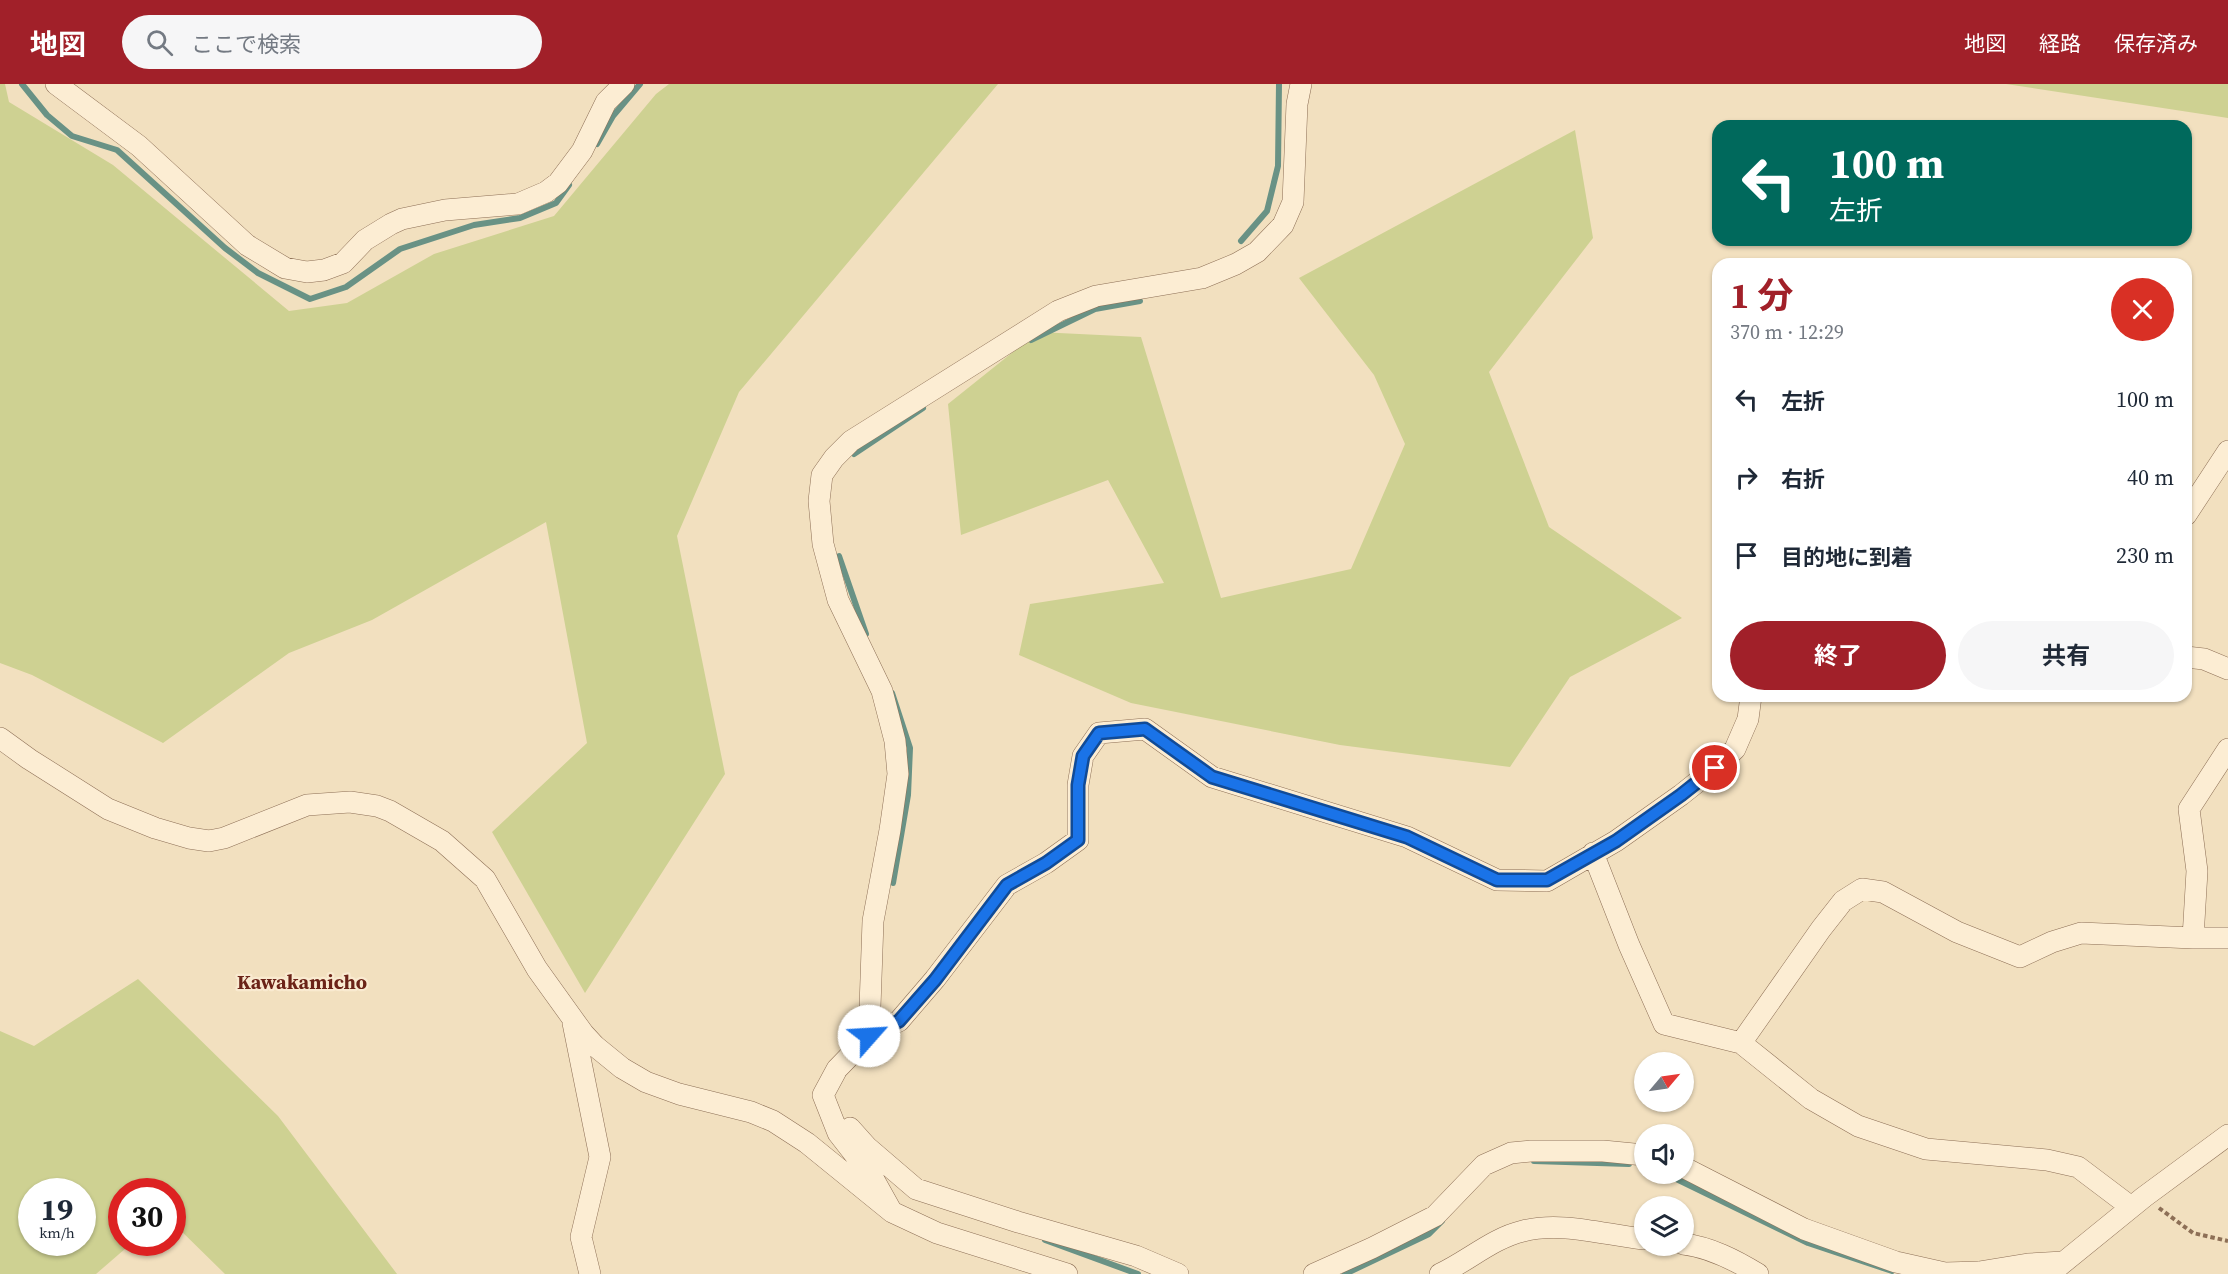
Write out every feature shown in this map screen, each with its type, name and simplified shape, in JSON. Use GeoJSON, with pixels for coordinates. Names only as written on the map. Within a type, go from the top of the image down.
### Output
{"type":"FeatureCollection","features":[{"type":"Feature","properties":{"kind":"street"},"geometry":{"type":"LineString","coordinates":[[57,84],[139,146],[247,245],[285,268],[307,272],[324,270],[344,263],[365,240],[402,219],[445,210],[518,204],[546,192],[558,183],[582,151],[606,102],[624,84]]}},
{"type":"Feature","properties":{"kind":"street"},"geometry":{"type":"LineString","coordinates":[[869,1036],[873,921],[891,830],[898,774],[895,741],[882,691],[838,600],[822,544],[819,501],[822,475],[834,458],[851,441],[1058,311],[1096,296],[1202,278],[1236,264],[1257,252],[1283,225],[1293,202],[1297,104],[1301,84]]}},
{"type":"Feature","properties":{"kind":"street"},"geometry":{"type":"LineString","coordinates":[[2192,506],[2228,451]]}},
{"type":"Feature","properties":{"kind":"street"},"geometry":{"type":"LineString","coordinates":[[2192,658],[2204,659],[2228,669]]}},
{"type":"Feature","properties":{"kind":"street"},"geometry":{"type":"LineString","coordinates":[[891,1212],[873,1178],[838,1133],[823,1095],[837,1069],[869,1036],[899,1021],[935,980],[1007,885],[1046,863],[1078,840],[1078,785],[1083,756],[1099,733],[1145,729],[1212,777],[1407,837],[1497,880],[1547,880],[1616,841],[1681,795],[1735,749],[1748,718],[1750,702]]}},
{"type":"Feature","properties":{"kind":"street"},"geometry":{"type":"LineString","coordinates":[[0,738],[108,809],[147,825],[209,842],[307,805],[350,802],[377,806],[390,811],[442,841],[485,879],[531,963],[595,1046],[622,1068],[646,1082],[679,1094],[751,1112],[772,1121],[807,1143],[891,1212],[937,1233],[1067,1274]]}},
{"type":"Feature","properties":{"kind":"street"},"geometry":{"type":"LineString","coordinates":[[2193,938],[2197,871],[2189,809],[2228,749]]}},
{"type":"Feature","properties":{"kind":"street"},"geometry":{"type":"LineString","coordinates":[[1593,853],[1629,945],[1664,1024],[1741,1043],[1811,1099],[1858,1126],[1926,1149],[2047,1160],[2078,1167],[2138,1202]]}},
{"type":"Feature","properties":{"kind":"street"},"geometry":{"type":"LineString","coordinates":[[1741,1043],[1843,901],[1862,889],[1883,892],[1957,932],[2020,957],[2052,942],[2081,933],[2228,938]]}},
{"type":"Feature","properties":{"kind":"street"},"geometry":{"type":"LineString","coordinates":[[573,1019],[600,1158],[580,1237],[590,1274]]}},
{"type":"Feature","properties":{"kind":"street"},"geometry":{"type":"LineString","coordinates":[[823,1095],[867,1147],[916,1189],[1018,1222],[1136,1256],[1178,1274]]}},
{"type":"Feature","properties":{"kind":"street"},"geometry":{"type":"LineString","coordinates":[[1694,1173],[1804,1229],[1896,1262],[1945,1273],[1979,1272],[2028,1264],[2056,1268],[2138,1202],[2228,1135]]}},
{"type":"Feature","properties":{"kind":"street"},"geometry":{"type":"LineString","coordinates":[[1314,1274],[1435,1216],[1484,1165],[1511,1153],[1531,1150],[1603,1150],[1634,1154]]}},
{"type":"Feature","properties":{"kind":"street"},"geometry":{"type":"LineString","coordinates":[[1440,1274],[1489,1246],[1522,1231],[1552,1226],[1634,1238]]}},
{"type":"Feature","properties":{"kind":"street"},"geometry":{"type":"LineString","coordinates":[[1694,1246],[1706,1248],[1737,1261],[1758,1274]]}},
{"type":"Feature","properties":{"kind":"path"},"geometry":{"type":"LineString","coordinates":[[2138,1202],[2193,1233],[2228,1241]]}},
{"type":"Feature","properties":{"kind":"green space"},"geometry":{"type":"Polygon","coordinates":[[[0,84],[5,84],[9,102],[113,165],[289,311],[347,303],[434,254],[554,216],[656,94],[669,84],[998,84],[739,392],[677,536],[725,774],[585,993],[492,832],[587,743],[546,522],[372,620],[289,653],[163,743],[32,675],[0,663],[0,84]]]}},
{"type":"Feature","properties":{"kind":"green space"},"geometry":{"type":"Polygon","coordinates":[[[2006,84],[2228,84],[2228,118],[2006,84]]]}},
{"type":"Feature","properties":{"kind":"green space"},"geometry":{"type":"Polygon","coordinates":[[[1575,130],[1593,238],[1489,372],[1549,527],[1682,618],[1570,677],[1510,767],[1340,745],[1131,703],[1019,655],[1030,604],[1164,583],[1108,480],[961,535],[948,404],[1038,332],[1141,337],[1221,598],[1351,569],[1405,444],[1374,375],[1299,278],[1575,130]]]}},
{"type":"Feature","properties":{"kind":"green space"},"geometry":{"type":"Polygon","coordinates":[[[138,979],[278,1116],[397,1274],[225,1274],[186,1236],[186,1178],[108,1178],[108,1256],[117,1256],[96,1274],[0,1274],[0,1031],[34,1046],[138,979]]]}},
{"type":"Feature","properties":{"kind":"waterway"},"geometry":{"type":"LineString","coordinates":[[22,84],[47,115],[72,136],[117,150],[225,248],[258,273],[310,299],[346,287],[400,249],[474,225],[520,218],[556,203],[569,185]]}},
{"type":"Feature","properties":{"kind":"waterway"},"geometry":{"type":"LineString","coordinates":[[597,144],[613,116],[640,84]]}},
{"type":"Feature","properties":{"kind":"waterway"},"geometry":{"type":"LineString","coordinates":[[1241,241],[1267,211],[1278,166],[1279,84]]}},
{"type":"Feature","properties":{"kind":"waterway"},"geometry":{"type":"LineString","coordinates":[[1031,340],[1095,309],[1140,301]]}},
{"type":"Feature","properties":{"kind":"waterway"},"geometry":{"type":"LineString","coordinates":[[854,454],[923,408]]}},
{"type":"Feature","properties":{"kind":"waterway"},"geometry":{"type":"LineString","coordinates":[[839,556],[866,634]]}},
{"type":"Feature","properties":{"kind":"waterway"},"geometry":{"type":"LineString","coordinates":[[892,693],[910,748],[908,795],[893,883]]}},
{"type":"Feature","properties":{"kind":"waterway"},"geometry":{"type":"LineString","coordinates":[[1534,1161],[1629,1164]]}},
{"type":"Feature","properties":{"kind":"waterway"},"geometry":{"type":"LineString","coordinates":[[1687,1184],[1808,1243],[1892,1271]]}},
{"type":"Feature","properties":{"kind":"waterway"},"geometry":{"type":"LineString","coordinates":[[1345,1274],[1429,1234],[1442,1221]]}},
{"type":"Feature","properties":{"kind":"waterway"},"geometry":{"type":"LineString","coordinates":[[1045,1240],[1138,1274]]}},
{"type":"Feature","properties":{"kind":"district","name":"Kawakamicho"},"geometry":{"type":"Point","coordinates":[302,982]}},
{"type":"Feature","properties":{"kind":"route"},"geometry":{"type":"LineString","coordinates":[[869,1036],[899,1021],[935,980],[1007,885],[1046,863],[1078,840],[1078,785],[1083,756],[1099,733],[1145,729],[1212,777],[1407,837],[1497,880],[1547,880],[1616,841],[1715,768]]}}]}
